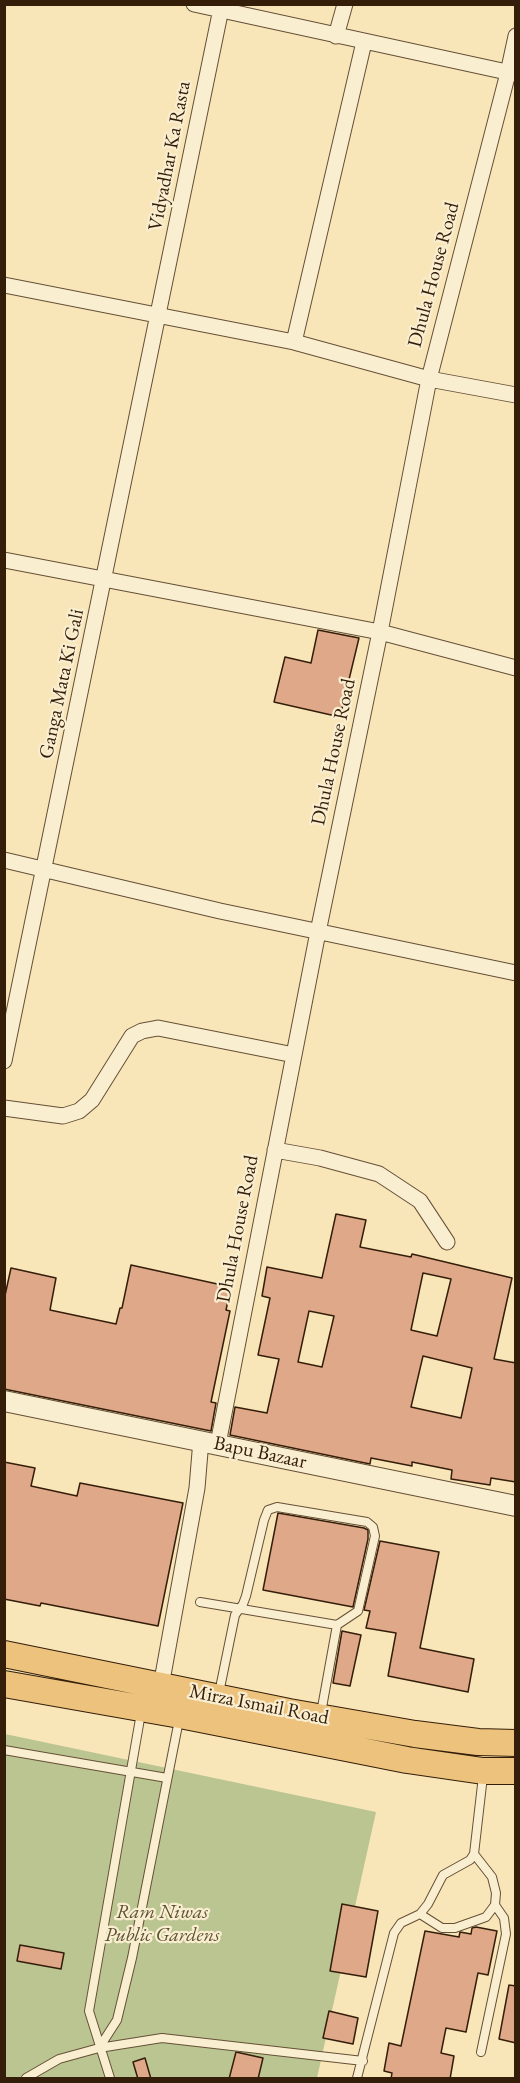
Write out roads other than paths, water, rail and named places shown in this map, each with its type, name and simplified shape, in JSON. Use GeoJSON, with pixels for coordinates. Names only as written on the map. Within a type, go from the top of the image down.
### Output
{"type":"FeatureCollection","features":[{"type":"Feature","properties":{"kind":"highway","name":"Mirza Ismail Road"},"geometry":{"type":"LineString","coordinates":[[4,1654],[321,1718],[415,1734],[478,1742],[516,1743]]}},
{"type":"Feature","properties":{"kind":"highway","name":"Mirza Ismail Road"},"geometry":{"type":"LineString","coordinates":[[4,1684],[180,1715],[407,1760],[483,1771],[516,1771]]}},
{"type":"Feature","properties":{"kind":"street"},"geometry":{"type":"LineString","coordinates":[[194,4],[221,8],[336,36],[512,74]]}},
{"type":"Feature","properties":{"kind":"street"},"geometry":{"type":"LineString","coordinates":[[336,36],[345,4]]}},
{"type":"Feature","properties":{"kind":"street","name":"Vidyadhar Ka Rasta"},"geometry":{"type":"LineString","coordinates":[[159,316],[221,8]]}},
{"type":"Feature","properties":{"kind":"street","name":"Dhula House Road"},"geometry":{"type":"LineString","coordinates":[[161,1686],[197,1488],[275,1150],[429,379],[512,74],[516,36]]}},
{"type":"Feature","properties":{"kind":"street"},"geometry":{"type":"LineString","coordinates":[[294,342],[364,42]]}},
{"type":"Feature","properties":{"kind":"street"},"geometry":{"type":"LineString","coordinates":[[4,285],[294,342],[429,379],[516,395]]}},
{"type":"Feature","properties":{"kind":"street","name":"Ganga Mata Ki Gali"},"geometry":{"type":"LineString","coordinates":[[4,1061],[46,868],[159,316]]}},
{"type":"Feature","properties":{"kind":"street"},"geometry":{"type":"LineString","coordinates":[[4,560],[380,632],[516,669]]}},
{"type":"Feature","properties":{"kind":"street"},"geometry":{"type":"LineString","coordinates":[[4,860],[46,868],[220,911],[516,973]]}},
{"type":"Feature","properties":{"kind":"street"},"geometry":{"type":"LineString","coordinates":[[4,1108],[63,1116],[79,1111],[92,1100],[132,1036],[142,1030],[158,1028],[294,1055]]}},
{"type":"Feature","properties":{"kind":"street"},"geometry":{"type":"LineString","coordinates":[[275,1150],[320,1158],[379,1174],[420,1201],[447,1242]]}},
{"type":"Feature","properties":{"kind":"street","name":"Bapu Bazaar"},"geometry":{"type":"LineString","coordinates":[[4,1401],[516,1506]]}},
{"type":"Feature","properties":{"kind":"lane"},"geometry":{"type":"LineString","coordinates":[[200,1602],[238,1608],[337,1624],[358,1611],[375,1536],[373,1527],[367,1522],[277,1507],[268,1510],[246,1596],[243,1604],[238,1608],[235,1615],[218,1698]]}},
{"type":"Feature","properties":{"kind":"lane"},"geometry":{"type":"LineString","coordinates":[[321,1718],[337,1624]]}},
{"type":"Feature","properties":{"kind":"lane"},"geometry":{"type":"LineString","coordinates":[[110,2079],[89,2011],[142,1709]]}},
{"type":"Feature","properties":{"kind":"lane"},"geometry":{"type":"LineString","coordinates":[[99,2048],[117,2020],[132,1958],[180,1715]]}},
{"type":"Feature","properties":{"kind":"lane"},"geometry":{"type":"LineString","coordinates":[[4,1750],[167,1778]]}},
{"type":"Feature","properties":{"kind":"lane"},"geometry":{"type":"LineString","coordinates":[[357,2079],[394,1933],[401,1923],[420,1914],[428,1904],[443,1875],[470,1860],[474,1854],[483,1771]]}},
{"type":"Feature","properties":{"kind":"lane"},"geometry":{"type":"LineString","coordinates":[[420,1914],[442,1928],[454,1928],[486,1917],[495,1905],[496,1893],[492,1877],[474,1854]]}},
{"type":"Feature","properties":{"kind":"lane"},"geometry":{"type":"LineString","coordinates":[[481,2052],[506,1934],[504,1918],[495,1905]]}},
{"type":"Feature","properties":{"kind":"lane"},"geometry":{"type":"LineString","coordinates":[[26,2079],[59,2059],[99,2048],[162,2038],[363,2061]]}},
{"type":"Feature","properties":{"kind":"park label","name":"Ram Niwas Public Gardens"},"geometry":{"type":"Point","coordinates":[162,1924]}}]}
